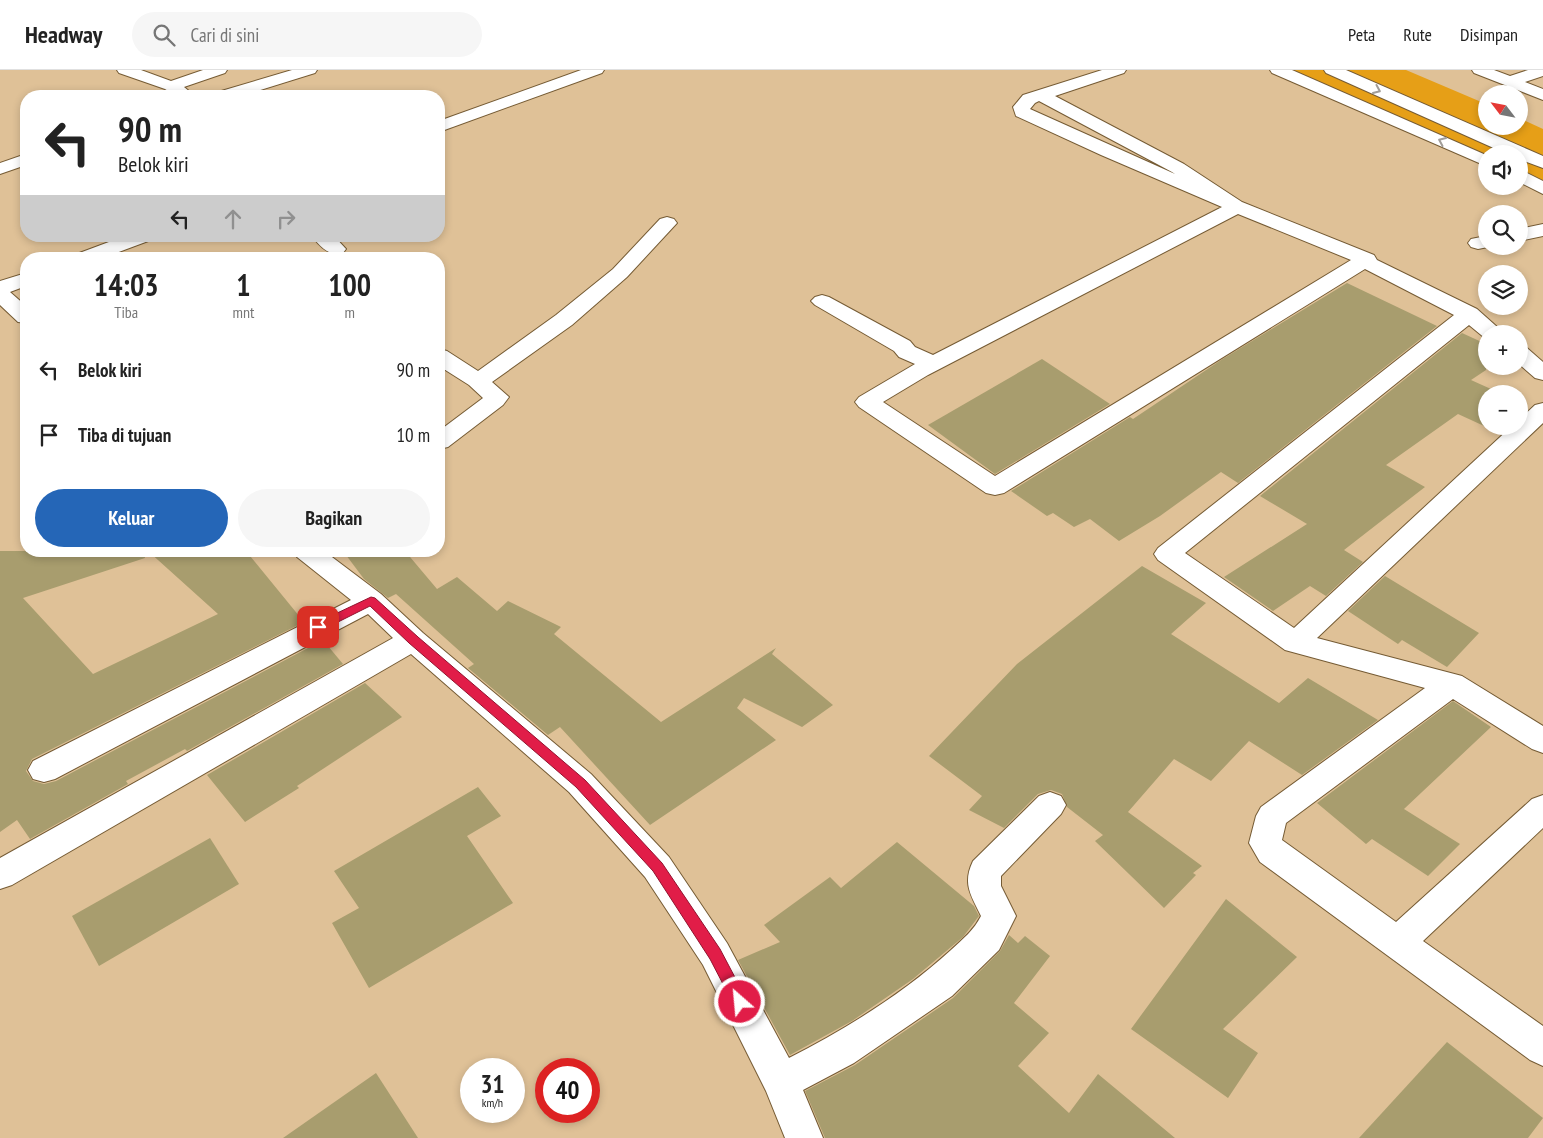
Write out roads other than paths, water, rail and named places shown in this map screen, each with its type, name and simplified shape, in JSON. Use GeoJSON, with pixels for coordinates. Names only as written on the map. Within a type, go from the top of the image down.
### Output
{"type":"FeatureCollection","features":[{"type":"Feature","properties":{"kind":"street"},"geometry":{"type":"LineString","coordinates":[[125,70],[177,90]]}},
{"type":"Feature","properties":{"kind":"street"},"geometry":{"type":"LineString","coordinates":[[171,86],[219,70]]}},
{"type":"Feature","properties":{"kind":"street"},"geometry":{"type":"LineString","coordinates":[[244,90],[309,70]]}},
{"type":"Feature","properties":{"kind":"street"},"geometry":{"type":"LineString","coordinates":[[445,125],[596,70]]}},
{"type":"Feature","properties":{"kind":"street"},"geometry":{"type":"LineString","coordinates":[[1118,70],[1023,102],[1020,107],[1022,112],[1104,152],[1367,259],[995,487],[867,402],[933,363],[1237,207]]}},
{"type":"Feature","properties":{"kind":"street"},"geometry":{"type":"LineString","coordinates":[[1278,70],[1478,158]]}},
{"type":"Feature","properties":{"kind":"street"},"geometry":{"type":"LineString","coordinates":[[1332,70],[1543,163]]}},
{"type":"Feature","properties":{"kind":"street"},"geometry":{"type":"LineString","coordinates":[[1480,70],[1543,95]]}},
{"type":"Feature","properties":{"kind":"street"},"geometry":{"type":"LineString","coordinates":[[1510,82],[1543,70]]}},
{"type":"Feature","properties":{"kind":"street"},"geometry":{"type":"LineString","coordinates":[[0,168],[20,161]]}},
{"type":"Feature","properties":{"kind":"street"},"geometry":{"type":"LineString","coordinates":[[1528,180],[1543,188]]}},
{"type":"Feature","properties":{"kind":"street"},"geometry":{"type":"LineString","coordinates":[[479,381],[564,320],[620,273],[667,223]]}},
{"type":"Feature","properties":{"kind":"street"},"geometry":{"type":"LineString","coordinates":[[1528,233],[1543,230]]}},
{"type":"Feature","properties":{"kind":"street"},"geometry":{"type":"LineString","coordinates":[[100,252],[128,242]]}},
{"type":"Feature","properties":{"kind":"street"},"geometry":{"type":"LineString","coordinates":[[1372,265],[1469,314],[1483,325]]}},
{"type":"Feature","properties":{"kind":"street"},"geometry":{"type":"LineString","coordinates":[[0,288],[20,280]]}},
{"type":"Feature","properties":{"kind":"street"},"geometry":{"type":"LineString","coordinates":[[0,294],[20,312]]}},
{"type":"Feature","properties":{"kind":"street"},"geometry":{"type":"LineString","coordinates":[[822,301],[902,346],[907,352],[933,363]]}},
{"type":"Feature","properties":{"kind":"street"},"geometry":{"type":"LineString","coordinates":[[1469,314],[1167,554],[1295,642],[1452,684],[1543,742]]}},
{"type":"Feature","properties":{"kind":"street"},"geometry":{"type":"LineString","coordinates":[[445,360],[479,381],[480,384],[497,397],[445,438]]}},
{"type":"Feature","properties":{"kind":"street"},"geometry":{"type":"LineString","coordinates":[[1528,361],[1543,372]]}},
{"type":"Feature","properties":{"kind":"street"},"geometry":{"type":"LineString","coordinates":[[1295,642],[1543,410]]}},
{"type":"Feature","properties":{"kind":"street"},"geometry":{"type":"LineString","coordinates":[[314,557],[371,600],[414,640],[580,784],[657,867],[715,954],[781,1082],[804,1138]]}},
{"type":"Feature","properties":{"kind":"street"},"geometry":{"type":"LineString","coordinates":[[44,770],[371,600]]}},
{"type":"Feature","properties":{"kind":"street"},"geometry":{"type":"LineString","coordinates":[[0,875],[414,640]]}},
{"type":"Feature","properties":{"kind":"street"},"geometry":{"type":"LineString","coordinates":[[1452,684],[1272,816],[1267,829],[1265,843],[1272,852],[1543,1048]]}},
{"type":"Feature","properties":{"kind":"street"},"geometry":{"type":"LineString","coordinates":[[781,1082],[841,1051],[939,984],[987,939],[999,916],[984,887],[985,871],[1050,805]]}},
{"type":"Feature","properties":{"kind":"street"},"geometry":{"type":"LineString","coordinates":[[1398,943],[1543,808]]}}]}
